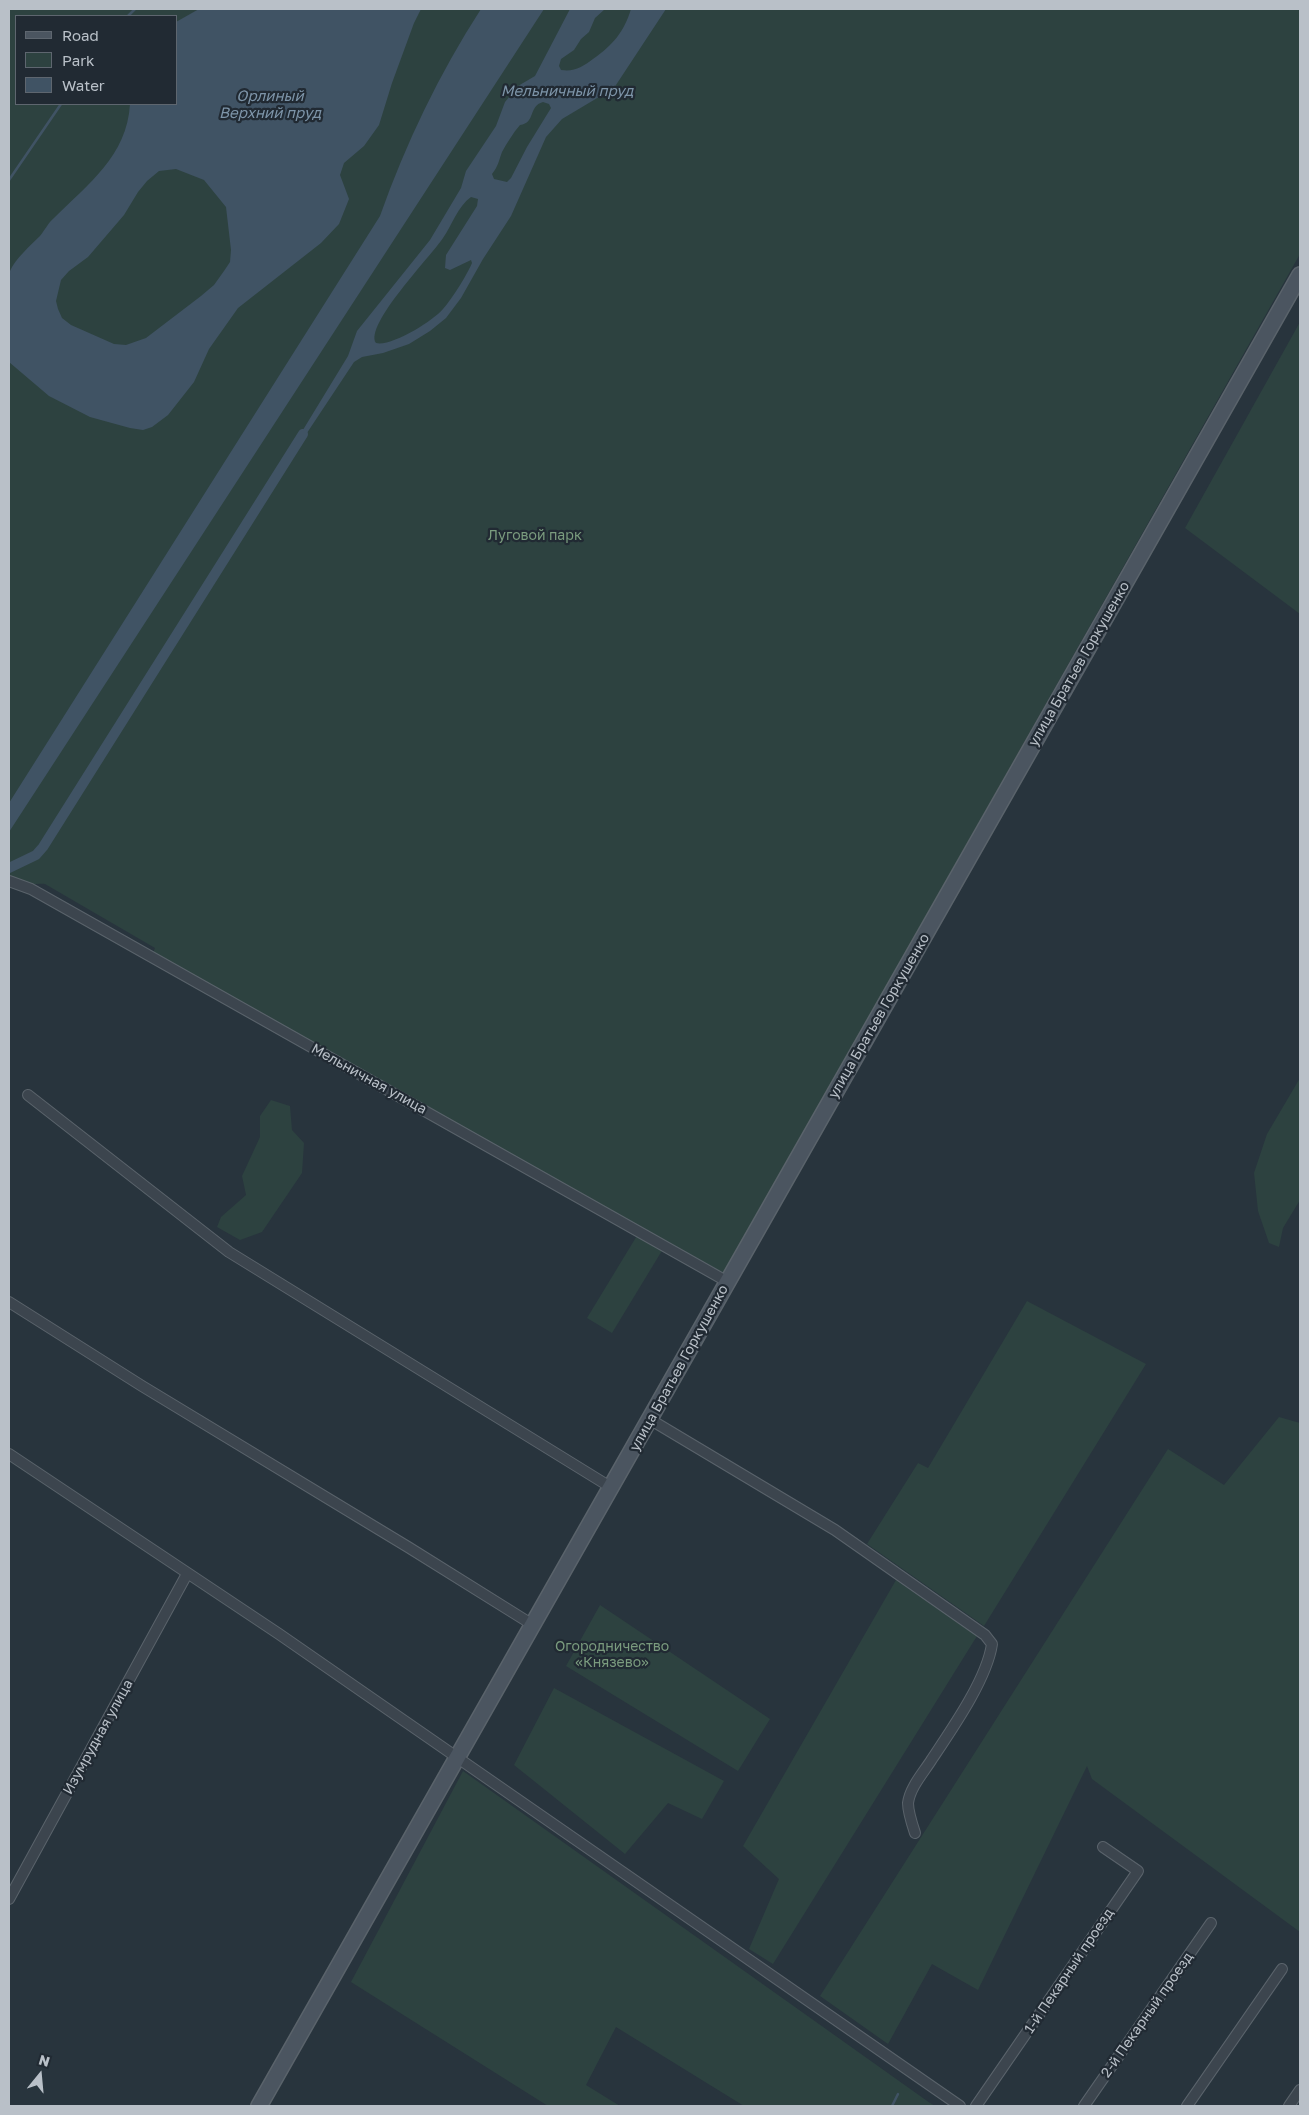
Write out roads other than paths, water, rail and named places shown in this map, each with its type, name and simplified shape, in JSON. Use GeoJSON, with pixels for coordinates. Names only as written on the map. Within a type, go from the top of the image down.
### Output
{"type":"FeatureCollection","features":[{"type":"Feature","properties":{"kind":"street","name":"улица Братьев Горкушенко"},"geometry":{"type":"LineString","coordinates":[[259,2106],[651,1420],[1300,274]]}},
{"type":"Feature","properties":{"kind":"street","name":"Мельничная улица"},"geometry":{"type":"LineString","coordinates":[[9,881],[39,894],[728,1282]]}},
{"type":"Feature","properties":{"kind":"street"},"geometry":{"type":"LineString","coordinates":[[28,1095],[229,1252],[612,1488]]}},
{"type":"Feature","properties":{"kind":"street"},"geometry":{"type":"LineString","coordinates":[[9,1302],[142,1386],[533,1625]]}},
{"type":"Feature","properties":{"kind":"street"},"geometry":{"type":"LineString","coordinates":[[651,1420],[835,1530],[985,1635],[992,1644],[990,1658],[984,1673],[945,1740],[912,1790],[908,1803],[915,1833]]}},
{"type":"Feature","properties":{"kind":"street"},"geometry":{"type":"LineString","coordinates":[[9,1454],[187,1574],[960,2106]]}},
{"type":"Feature","properties":{"kind":"street","name":"Изумрудная улица"},"geometry":{"type":"LineString","coordinates":[[9,1899],[187,1574]]}},
{"type":"Feature","properties":{"kind":"street","name":"1-й Пекарный проезд"},"geometry":{"type":"LineString","coordinates":[[976,2106],[1138,1871],[1104,1847]]}},
{"type":"Feature","properties":{"kind":"street","name":"2-й Пекарный проезд"},"geometry":{"type":"LineString","coordinates":[[1084,2106],[1211,1923]]}},
{"type":"Feature","properties":{"kind":"street"},"geometry":{"type":"LineString","coordinates":[[1187,2106],[1282,1969]]}},
{"type":"Feature","properties":{"kind":"street"},"geometry":{"type":"LineString","coordinates":[[1289,2106],[1300,2090]]}},
{"type":"Feature","properties":{"kind":"water","name":"Орлиный Верхний пруд"},"geometry":{"type":"Polygon","coordinates":[[[199,9],[421,9],[392,83],[379,125],[364,146],[344,163],[340,175],[349,199],[339,224],[321,243],[238,308],[209,349],[194,382],[168,415],[152,427],[143,430],[90,417],[49,396],[9,362],[8,300],[9,277],[12,266],[52,220],[104,168],[122,139],[130,105],[178,105],[178,21],[199,9]],[[176,169],[159,171],[147,181],[124,215],[88,257],[69,271],[61,280],[56,301],[62,318],[71,325],[114,344],[126,345],[146,338],[214,285],[230,262],[231,250],[226,207],[204,180],[176,169]]]}},
{"type":"Feature","properties":{"kind":"water"},"geometry":{"type":"Polygon","coordinates":[[[481,9],[544,9],[9,832],[9,803],[380,216],[424,110],[451,59],[481,9]]]}},
{"type":"Feature","properties":{"kind":"water","name":"Мельничный пруд"},"geometry":{"type":"Polygon","coordinates":[[[570,9],[605,9],[595,18],[589,32],[581,39],[574,50],[561,59],[559,66],[561,70],[578,68],[606,49],[625,25],[631,9],[666,9],[614,88],[562,119],[546,137],[511,216],[483,259],[461,298],[446,318],[409,344],[383,353],[362,357],[354,362],[299,445],[295,443],[348,356],[357,331],[430,240],[461,188],[466,171],[496,126],[505,102],[518,86],[535,76],[570,9]],[[543,102],[535,107],[528,121],[520,125],[510,138],[492,174],[494,179],[507,182],[511,178],[551,108],[549,104],[543,102]],[[471,197],[459,210],[443,238],[389,306],[375,334],[376,343],[391,341],[421,326],[438,314],[455,293],[472,263],[471,260],[450,270],[445,268],[446,255],[477,206],[478,199],[471,197]]]}},
{"type":"Feature","properties":{"kind":"waterway"},"geometry":{"type":"LineString","coordinates":[[129,15],[135,9]]}},
{"type":"Feature","properties":{"kind":"waterway"},"geometry":{"type":"LineString","coordinates":[[9,180],[60,105]]}},
{"type":"Feature","properties":{"kind":"waterway"},"geometry":{"type":"LineString","coordinates":[[9,868],[36,855],[43,847],[303,434]]}},
{"type":"Feature","properties":{"kind":"waterway"},"geometry":{"type":"LineString","coordinates":[[892,2106],[898,2094]]}},
{"type":"Feature","properties":{"kind":"park label","name":"Луговой парк"},"geometry":{"type":"Point","coordinates":[535,536]}},
{"type":"Feature","properties":{"kind":"park label","name":"Огородничество «Князево»"},"geometry":{"type":"Point","coordinates":[612,1655]}}]}
